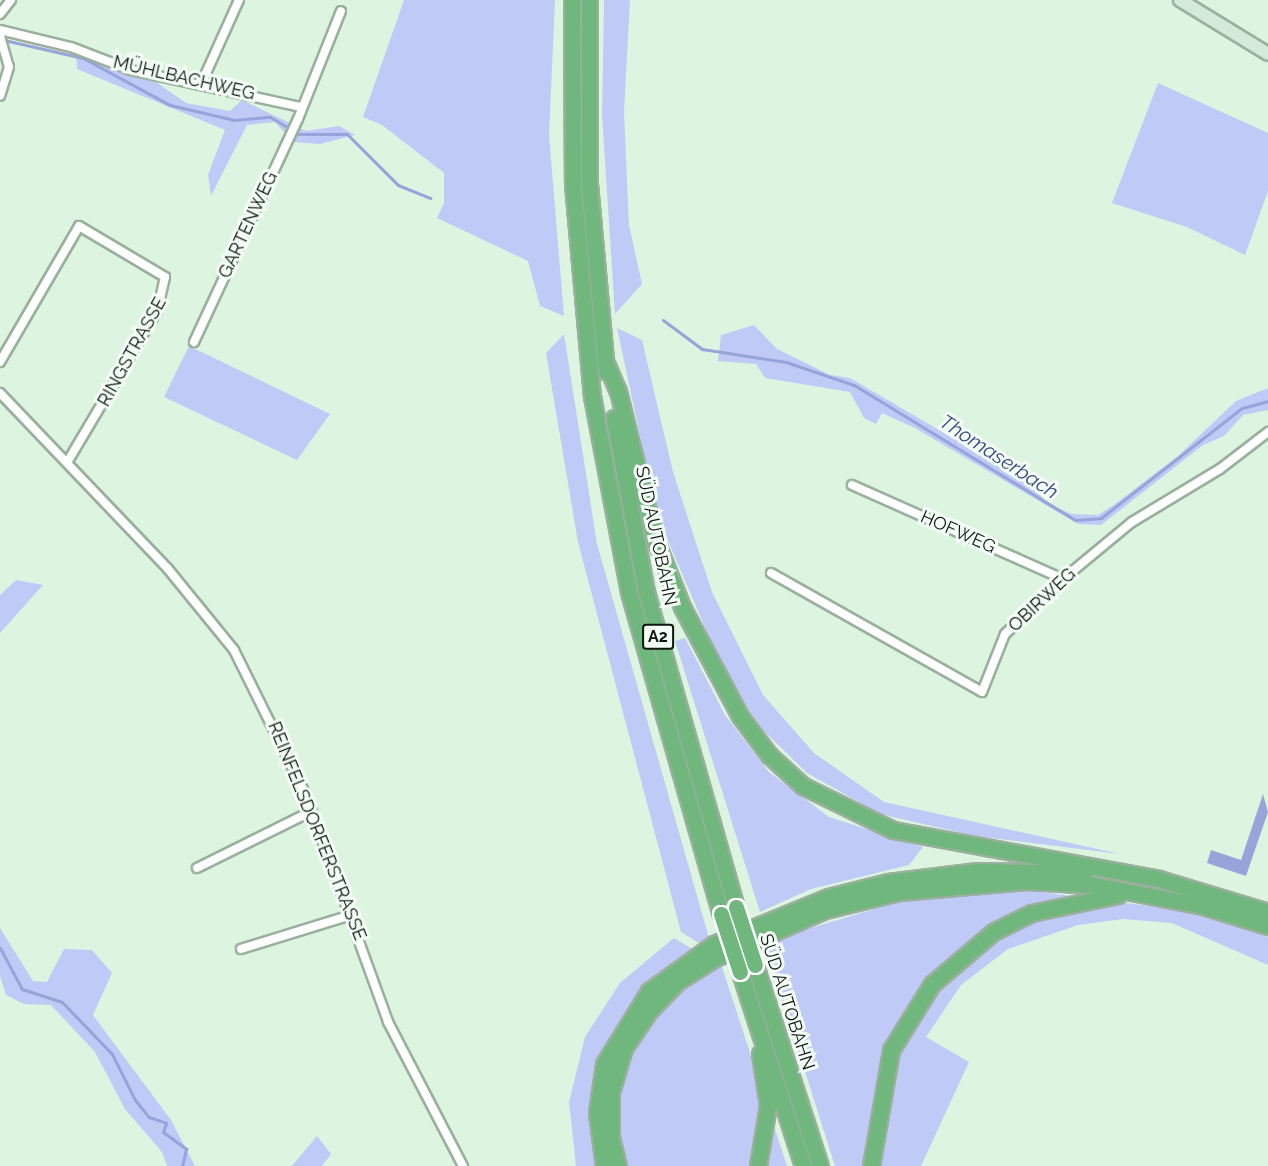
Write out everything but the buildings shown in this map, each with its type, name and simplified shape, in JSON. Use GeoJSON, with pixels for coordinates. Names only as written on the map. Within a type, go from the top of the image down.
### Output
{"type":"FeatureCollection","features":[{"type":"Feature","properties":{"kind":"highway","name":"SÜD AUTOBAHN"},"geometry":{"type":"LineString","coordinates":[[573,0],[573,184],[592,396],[629,592],[721,914],[803,1166]]}},
{"type":"Feature","properties":{"kind":"highway","name":"SÜD AUTOBAHN"},"geometry":{"type":"LineString","coordinates":[[589,0],[589,184],[605,362],[646,592],[736,907],[820,1166]]}},
{"type":"Feature","properties":{"kind":"highway"},"geometry":{"type":"LineString","coordinates":[[605,362],[618,391],[655,539],[682,607],[740,716],[769,755],[803,786],[893,830],[1114,870],[1199,891],[1268,912]]}},
{"type":"Feature","properties":{"kind":"highway"},"geometry":{"type":"LineString","coordinates":[[604,1166],[597,1113],[604,1064],[625,1023],[649,991],[685,962],[763,921],[888,882],[977,871],[1081,873],[1199,891]]}},
{"type":"Feature","properties":{"kind":"highway"},"geometry":{"type":"LineString","coordinates":[[618,1166],[610,1138],[611,1092],[624,1048],[677,982],[715,958],[825,910],[899,892],[1027,881],[1140,894],[1268,926]]}},
{"type":"Feature","properties":{"kind":"highway"},"geometry":{"type":"LineString","coordinates":[[871,1166],[891,1050],[932,984],[993,932],[1031,913],[1092,897],[1140,894]]}},
{"type":"Feature","properties":{"kind":"highway"},"geometry":{"type":"LineString","coordinates":[[758,1027],[768,1105],[758,1166]]}},
{"type":"Feature","properties":{"kind":"street"},"geometry":{"type":"LineString","coordinates":[[0,14],[11,0]]}},
{"type":"Feature","properties":{"kind":"street"},"geometry":{"type":"LineString","coordinates":[[202,82],[239,0]]}},
{"type":"Feature","properties":{"kind":"street"},"geometry":{"type":"LineString","coordinates":[[1183,1],[1268,54]]}},
{"type":"Feature","properties":{"kind":"street","name":"GARTENWEG"},"geometry":{"type":"LineString","coordinates":[[194,342],[341,11]]}},
{"type":"Feature","properties":{"kind":"street","name":"MÜHLBACHWEG"},"geometry":{"type":"LineString","coordinates":[[0,30],[71,47],[131,70],[202,82],[300,107]]}},
{"type":"Feature","properties":{"kind":"street"},"geometry":{"type":"LineString","coordinates":[[0,36],[9,74],[0,96]]}},
{"type":"Feature","properties":{"kind":"street","name":"RINGSTRASSE"},"geometry":{"type":"LineString","coordinates":[[0,362],[79,226],[165,277],[157,311],[68,461]]}},
{"type":"Feature","properties":{"kind":"street","name":"REINFELSDORFERSTRASSE"},"geometry":{"type":"LineString","coordinates":[[0,393],[68,461],[234,650],[276,725],[312,811],[388,1022],[463,1166]]}},
{"type":"Feature","properties":{"kind":"street","name":"OBIRWEG"},"geometry":{"type":"LineString","coordinates":[[771,573],[982,692],[1005,634],[1063,579],[1132,522],[1220,469],[1268,432]]}},
{"type":"Feature","properties":{"kind":"street","name":"HOFWEG"},"geometry":{"type":"LineString","coordinates":[[852,485],[1063,579]]}},
{"type":"Feature","properties":{"kind":"street"},"geometry":{"type":"LineString","coordinates":[[197,868],[312,811]]}},
{"type":"Feature","properties":{"kind":"street"},"geometry":{"type":"LineString","coordinates":[[241,949],[351,915]]}},
{"type":"Feature","properties":{"kind":"shaded area"},"geometry":{"type":"Polygon","coordinates":[[[404,0],[555,0],[549,135],[564,316],[540,306],[528,261],[437,218],[444,203],[444,173],[382,125],[363,117],[404,0]]]}},
{"type":"Feature","properties":{"kind":"shaded area"},"geometry":{"type":"Polygon","coordinates":[[[604,0],[630,0],[624,112],[629,225],[642,284],[615,314],[602,115],[604,0]]]}},
{"type":"Feature","properties":{"kind":"shaded area"},"geometry":{"type":"Polygon","coordinates":[[[76,53],[156,82],[186,103],[230,111],[242,100],[306,131],[339,126],[355,135],[320,144],[293,142],[275,122],[247,125],[211,196],[208,175],[225,130],[77,69],[76,53]]]}},
{"type":"Feature","properties":{"kind":"shaded area"},"geometry":{"type":"Polygon","coordinates":[[[1158,83],[1268,133],[1268,191],[1245,255],[1187,227],[1112,203],[1158,83]]]}},
{"type":"Feature","properties":{"kind":"shaded area"},"geometry":{"type":"Polygon","coordinates":[[[754,325],[777,349],[830,375],[850,378],[1033,485],[1047,504],[1072,514],[1098,515],[1115,504],[1178,456],[1236,401],[1268,388],[1268,410],[1243,415],[1224,436],[1203,445],[1101,525],[1078,524],[915,428],[882,413],[876,424],[864,418],[850,392],[765,378],[756,364],[718,361],[721,335],[754,325]]]}},
{"type":"Feature","properties":{"kind":"shaded area"},"geometry":{"type":"Polygon","coordinates":[[[617,328],[642,340],[673,472],[712,592],[763,695],[814,753],[884,802],[1120,854],[975,836],[880,814],[807,773],[765,732],[728,681],[657,515],[617,328]]]}},
{"type":"Feature","properties":{"kind":"shaded area"},"geometry":{"type":"Polygon","coordinates":[[[564,334],[597,544],[709,938],[699,943],[681,932],[578,542],[546,353],[564,334]]]}},
{"type":"Feature","properties":{"kind":"shaded area"},"geometry":{"type":"Polygon","coordinates":[[[189,346],[330,414],[297,460],[164,397],[189,346]]]}},
{"type":"Feature","properties":{"kind":"shaded area"},"geometry":{"type":"Polygon","coordinates":[[[16,580],[43,585],[0,633],[0,595],[16,580]]]}},
{"type":"Feature","properties":{"kind":"shaded area"},"geometry":{"type":"Polygon","coordinates":[[[685,638],[725,715],[769,772],[829,817],[923,847],[909,865],[811,889],[760,912],[675,641],[685,638]]]}},
{"type":"Feature","properties":{"kind":"shaded area"},"geometry":{"type":"Polygon","coordinates":[[[1263,794],[1268,812],[1246,876],[1207,863],[1211,850],[1241,860],[1263,794]]]}},
{"type":"Feature","properties":{"kind":"shaded area"},"geometry":{"type":"Polygon","coordinates":[[[1011,888],[1196,912],[1268,937],[1268,965],[1172,923],[1123,919],[1078,925],[1008,949],[961,985],[926,1037],[969,1062],[921,1166],[835,1166],[764,942],[914,897],[1011,888]]]}},
{"type":"Feature","properties":{"kind":"shaded area"},"geometry":{"type":"Polygon","coordinates":[[[0,928],[33,981],[47,982],[64,949],[92,950],[112,973],[93,1015],[171,1120],[195,1166],[167,1166],[162,1152],[125,1109],[95,1052],[51,1005],[24,1004],[6,995],[0,976],[0,928]]]}},
{"type":"Feature","properties":{"kind":"shaded area"},"geometry":{"type":"Polygon","coordinates":[[[674,938],[722,967],[787,1166],[576,1166],[569,1102],[585,1037],[620,983],[674,938]]]}},
{"type":"Feature","properties":{"kind":"shaded area"},"geometry":{"type":"Polygon","coordinates":[[[317,1136],[331,1154],[322,1166],[292,1166],[317,1136]]]}},
{"type":"Feature","properties":{"kind":"waterway","name":"Thomaserbach"},"geometry":{"type":"LineString","coordinates":[[4,40],[83,58],[170,105],[234,120],[270,117],[289,128]]}},
{"type":"Feature","properties":{"kind":"waterway","name":"Thomaserbach"},"geometry":{"type":"LineString","coordinates":[[297,134],[347,134],[398,185],[431,198]]}},
{"type":"Feature","properties":{"kind":"waterway","name":"Thomaserbach"},"geometry":{"type":"LineString","coordinates":[[663,320],[702,349],[786,362],[854,385],[1075,520],[1101,518],[1242,408],[1268,401]]}},
{"type":"Feature","properties":{"kind":"waterway"},"geometry":{"type":"LineString","coordinates":[[0,948],[22,989],[62,1002],[112,1054],[135,1100],[149,1117],[166,1123],[163,1132],[186,1149],[182,1166]]}}]}
